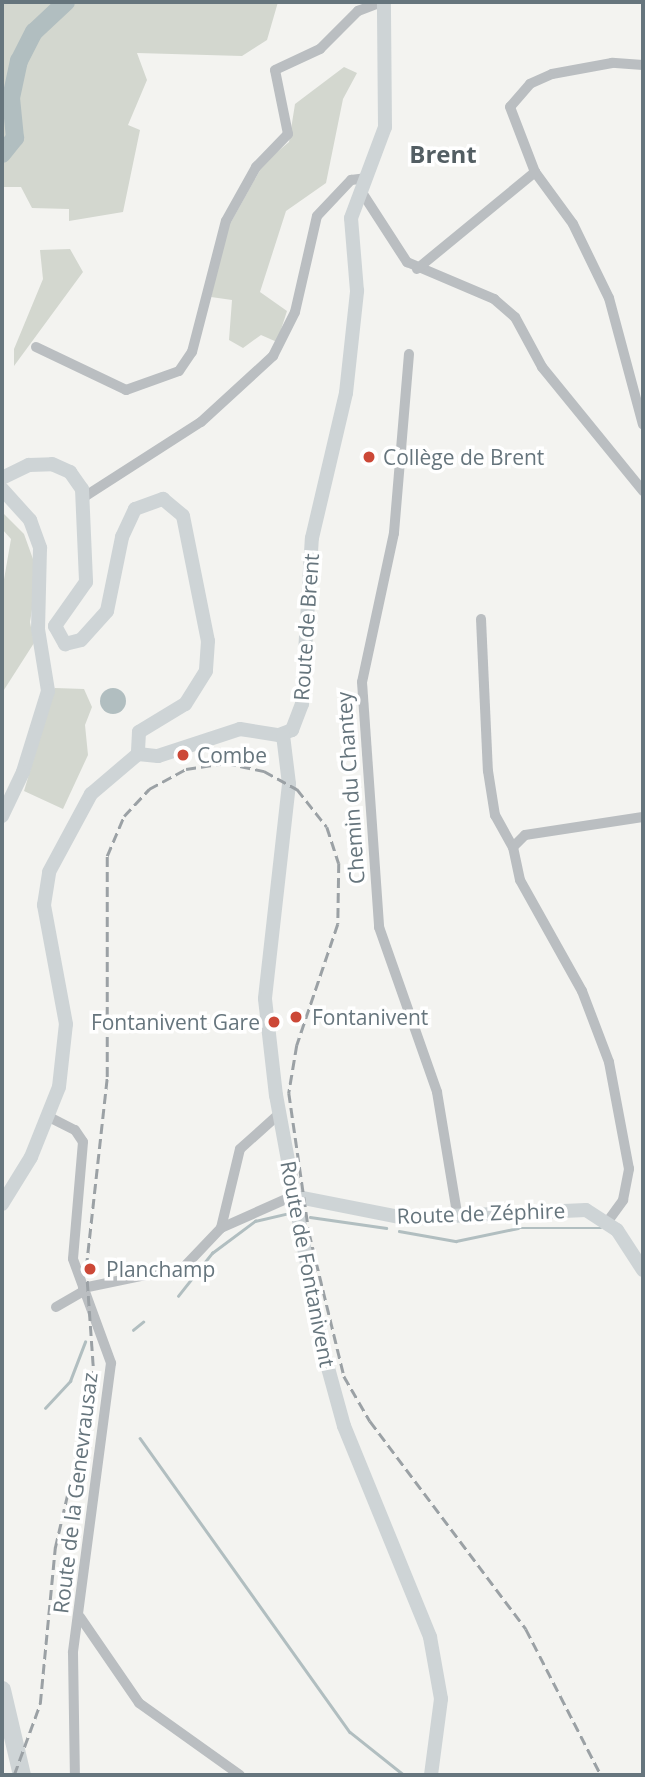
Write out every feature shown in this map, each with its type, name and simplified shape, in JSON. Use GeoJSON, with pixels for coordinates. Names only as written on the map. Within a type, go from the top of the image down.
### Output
{"type":"FeatureCollection","features":[{"type":"Feature","properties":{"kind":"highway"},"geometry":{"type":"LineString","coordinates":[[2,1690],[22,1775]]}},
{"type":"Feature","properties":{"kind":"street"},"geometry":{"type":"LineString","coordinates":[[36,347],[126,390],[161,381],[187,363],[226,221],[256,167],[288,134],[275,70],[320,49],[358,10],[382,2]]}},
{"type":"Feature","properties":{"kind":"street","name":"Route de Brent"},"geometry":{"type":"LineString","coordinates":[[284,735],[302,710],[308,564],[342,417],[357,291],[351,218],[386,127],[382,2]]}},
{"type":"Feature","properties":{"kind":"street"},"geometry":{"type":"LineString","coordinates":[[643,65],[564,70],[530,84],[510,107],[536,172],[573,224],[609,298],[643,425]]}},
{"type":"Feature","properties":{"kind":"street"},"geometry":{"type":"LineString","coordinates":[[417,269],[536,172]]}},
{"type":"Feature","properties":{"kind":"street"},"geometry":{"type":"LineString","coordinates":[[83,497],[201,422],[273,356],[295,312],[317,216],[351,180],[364,185],[400,254],[417,269],[505,306],[542,367],[643,491]]}},
{"type":"Feature","properties":{"kind":"street","name":"Chemin du Chantey"},"geometry":{"type":"LineString","coordinates":[[409,354],[394,533],[365,644],[362,682],[379,927],[437,1092],[457,1213]]}},
{"type":"Feature","properties":{"kind":"street"},"geometry":{"type":"LineString","coordinates":[[2,478],[29,465],[52,464],[70,472],[83,497],[86,582],[55,626],[65,644],[81,640],[107,611],[125,526],[141,503],[170,501],[188,529],[208,641],[206,671],[185,704],[139,732],[138,754]]}},
{"type":"Feature","properties":{"kind":"street"},"geometry":{"type":"LineString","coordinates":[[2,489],[30,520],[40,548],[38,629],[48,691],[23,772],[2,816]]}},
{"type":"Feature","properties":{"kind":"street"},"geometry":{"type":"LineString","coordinates":[[481,620],[488,771],[495,815],[513,846],[520,880],[582,991],[610,1062],[629,1169],[623,1200],[608,1221],[643,1270]]}},
{"type":"Feature","properties":{"kind":"street"},"geometry":{"type":"LineString","coordinates":[[2,1204],[49,1117],[65,1024],[44,905],[49,872],[91,794],[138,754],[158,756],[246,728],[284,735]]}},
{"type":"Feature","properties":{"kind":"street","name":"Route de Fontanivent"},"geometry":{"type":"LineString","coordinates":[[284,735],[289,784],[265,999],[279,1114],[293,1196],[344,1426],[430,1637],[440,1699],[431,1775]]}},
{"type":"Feature","properties":{"kind":"street"},"geometry":{"type":"LineString","coordinates":[[513,846],[525,835],[643,817]]}},
{"type":"Feature","properties":{"kind":"street"},"geometry":{"type":"LineString","coordinates":[[221,1228],[240,1149],[279,1114]]}},
{"type":"Feature","properties":{"kind":"street","name":"Route de la Genevrausaz"},"geometry":{"type":"LineString","coordinates":[[49,1117],[75,1130],[83,1142],[72,1246],[84,1289],[111,1363],[80,1617],[73,1653],[75,1775]]}},
{"type":"Feature","properties":{"kind":"street"},"geometry":{"type":"LineString","coordinates":[[56,1307],[84,1289],[184,1267],[221,1228],[293,1196]]}},
{"type":"Feature","properties":{"kind":"street","name":"Route de Zéphire"},"geometry":{"type":"LineString","coordinates":[[293,1196],[391,1217],[569,1208],[608,1221]]}},
{"type":"Feature","properties":{"kind":"street"},"geometry":{"type":"LineString","coordinates":[[80,1617],[139,1703],[240,1775]]}},
{"type":"Feature","properties":{"kind":"shaded area"},"geometry":{"type":"Polygon","coordinates":[[[2,2],[278,2],[267,40],[242,56],[137,53],[147,80],[128,125],[140,130],[123,212],[69,221],[69,209],[32,208],[21,187],[2,187],[2,2]]]}},
{"type":"Feature","properties":{"kind":"shaded area"},"geometry":{"type":"Polygon","coordinates":[[[344,67],[357,73],[343,99],[326,183],[286,211],[260,292],[287,311],[277,342],[261,335],[243,348],[229,340],[232,300],[211,297],[226,231],[264,163],[289,142],[295,104],[344,67]]]}},
{"type":"Feature","properties":{"kind":"shaded area"},"geometry":{"type":"Polygon","coordinates":[[[70,249],[83,272],[14,366],[14,349],[43,279],[40,250],[70,249]]]}},
{"type":"Feature","properties":{"kind":"shaded area"},"geometry":{"type":"Polygon","coordinates":[[[2,512],[24,534],[38,573],[30,622],[34,643],[2,693],[2,591],[11,539],[2,529],[2,512]]]}},
{"type":"Feature","properties":{"kind":"shaded area"},"geometry":{"type":"Polygon","coordinates":[[[55,688],[84,689],[92,707],[85,725],[88,755],[63,809],[24,791],[55,688]]]}},
{"type":"Feature","properties":{"kind":"shaded area"},"geometry":{"type":"Polygon","coordinates":[[[113,688],[122,692],[126,701],[122,710],[113,714],[104,710],[100,701],[104,692],[113,688]]]}},
{"type":"Feature","properties":{"kind":"waterway"},"geometry":{"type":"LineString","coordinates":[[2,154],[15,138],[11,98],[19,61],[34,32],[66,2]]}},
{"type":"Feature","properties":{"kind":"waterway"},"geometry":{"type":"LineString","coordinates":[[178,1296],[212,1253],[255,1221],[285,1214]]}},
{"type":"Feature","properties":{"kind":"waterway"},"geometry":{"type":"LineString","coordinates":[[310,1217],[386,1228]]}},
{"type":"Feature","properties":{"kind":"waterway"},"geometry":{"type":"LineString","coordinates":[[399,1231],[456,1241],[518,1228],[601,1228]]}},
{"type":"Feature","properties":{"kind":"waterway"},"geometry":{"type":"LineString","coordinates":[[133,1330],[143,1322]]}},
{"type":"Feature","properties":{"kind":"waterway"},"geometry":{"type":"LineString","coordinates":[[45,1408],[70,1381],[85,1342]]}},
{"type":"Feature","properties":{"kind":"waterway"},"geometry":{"type":"LineString","coordinates":[[140,1438],[350,1732],[404,1775]]}},
{"type":"Feature","properties":{"kind":"railway"},"geometry":{"type":"LineString","coordinates":[[14,1775],[40,1704],[55,1548],[94,1381],[86,1268],[107,1077],[107,856],[124,816],[149,789],[186,769],[226,763],[264,771],[297,789],[327,827],[339,863],[338,924],[297,1045],[289,1093],[309,1232],[344,1376],[370,1421],[526,1629],[601,1775]]}},
{"type":"Feature","properties":{"kind":"place","name":"Collège de Brent"},"geometry":{"type":"Point","coordinates":[369,457]}},
{"type":"Feature","properties":{"kind":"place","name":"Combe"},"geometry":{"type":"Point","coordinates":[183,755]}},
{"type":"Feature","properties":{"kind":"place","name":"Fontanivent"},"geometry":{"type":"Point","coordinates":[296,1017]}},
{"type":"Feature","properties":{"kind":"place","name":"Fontanivent Gare"},"geometry":{"type":"Point","coordinates":[274,1022]}},
{"type":"Feature","properties":{"kind":"place","name":"Planchamp"},"geometry":{"type":"Point","coordinates":[90,1269]}},
{"type":"Feature","properties":{"kind":"district","name":"Brent"},"geometry":{"type":"Point","coordinates":[443,154]}}]}
